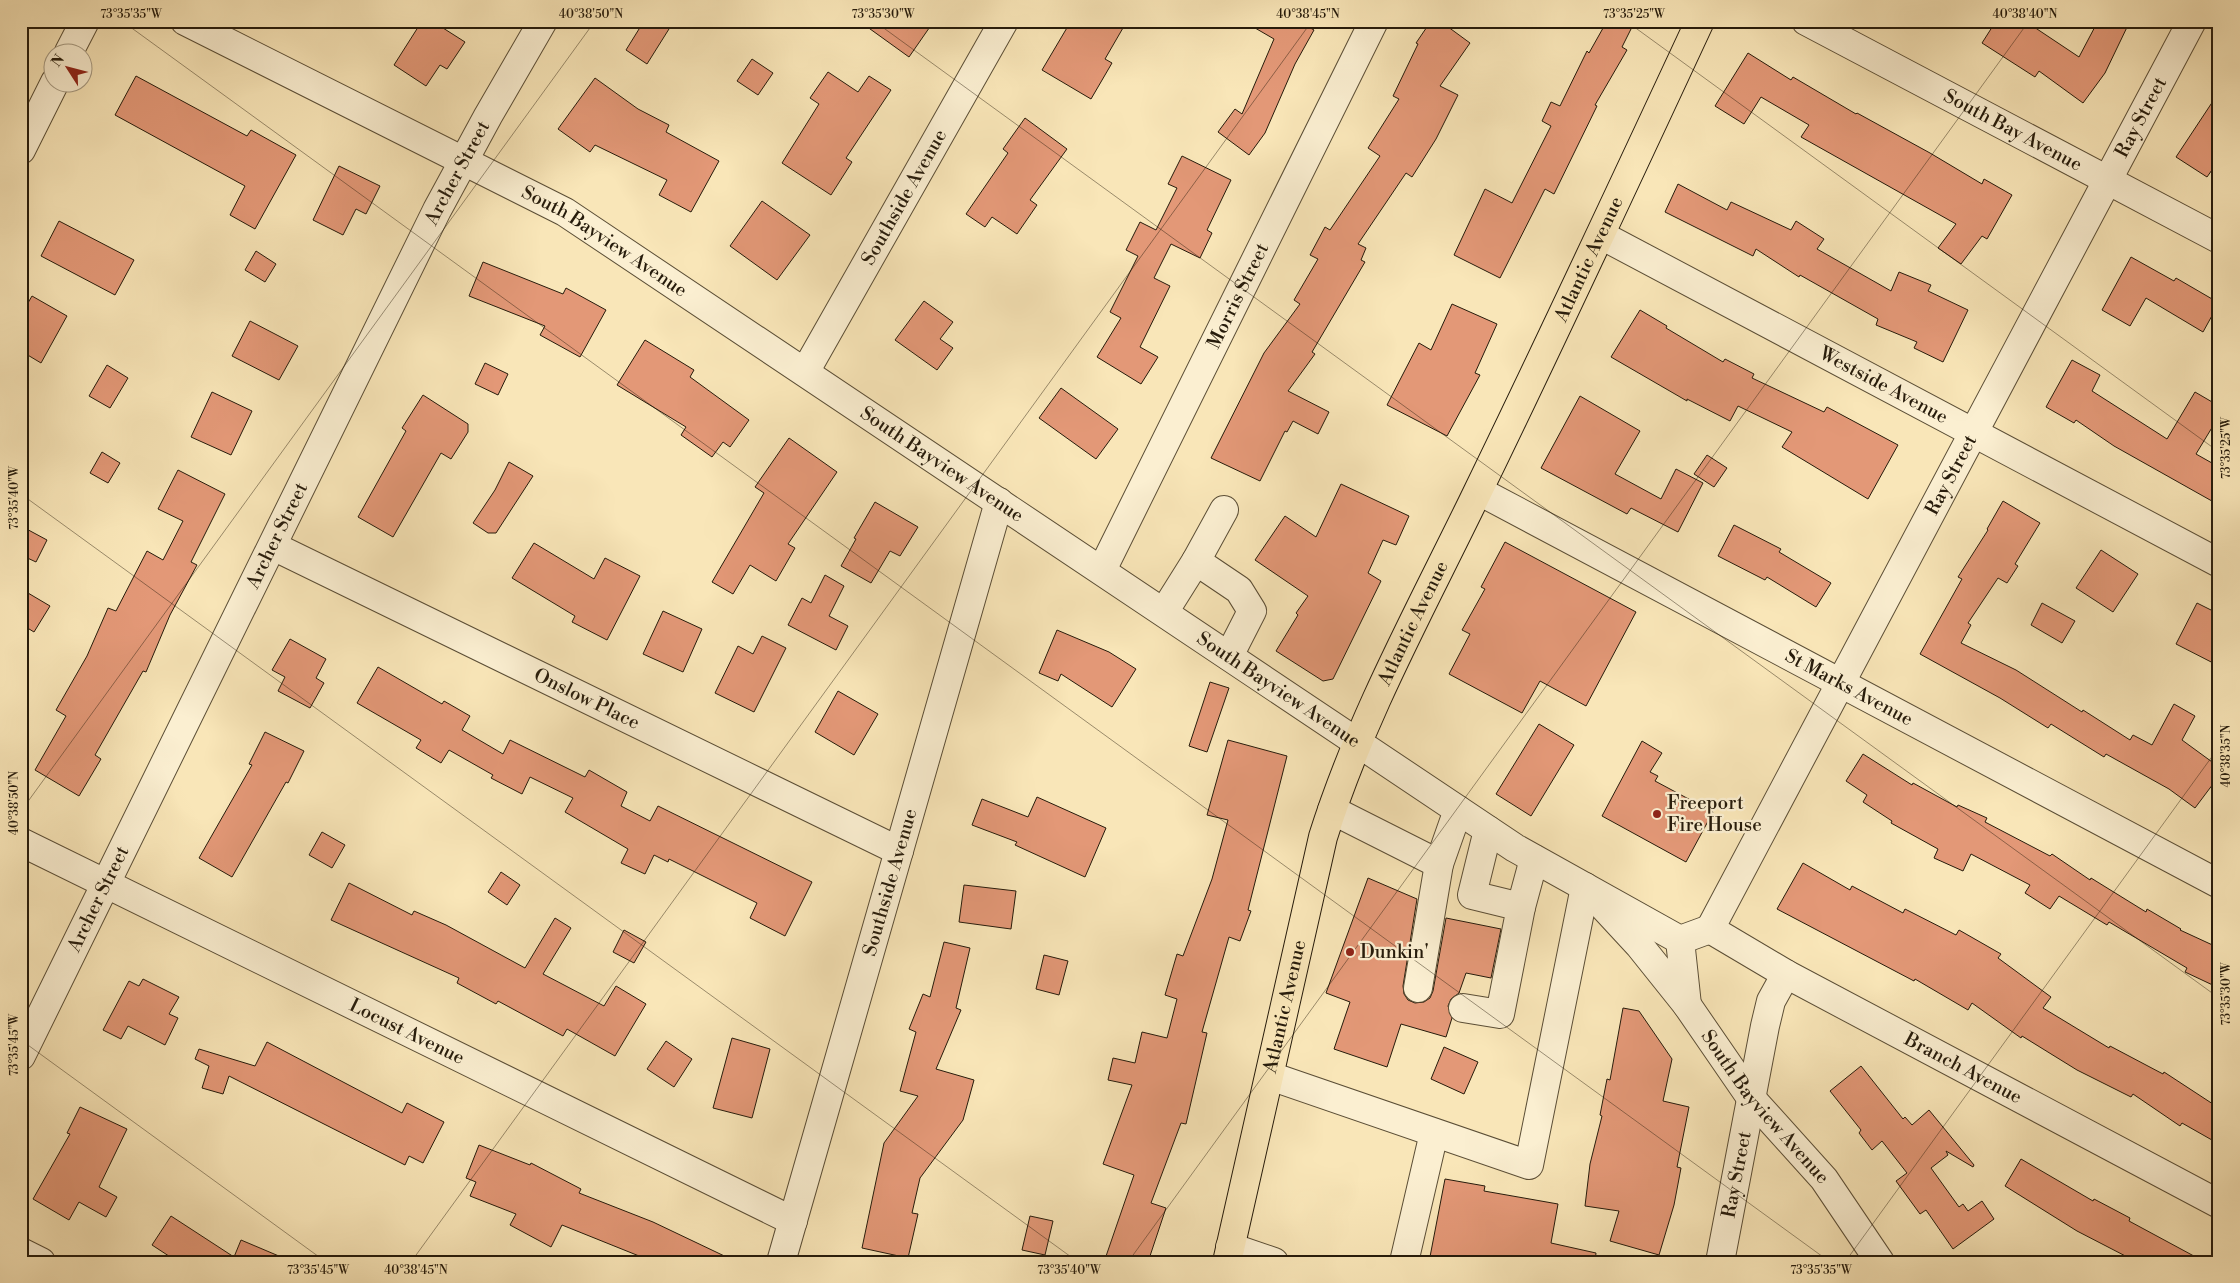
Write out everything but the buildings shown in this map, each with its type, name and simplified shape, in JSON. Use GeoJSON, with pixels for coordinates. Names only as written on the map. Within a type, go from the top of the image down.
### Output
{"type":"FeatureCollection","features":[{"type":"Feature","properties":{"kind":"main road","name":"Atlantic Avenue"},"geometry":{"type":"LineString","coordinates":[[1229,1254],[1324,838],[1332,810],[1357,742],[1601,235],[1700,21]]}},
{"type":"Feature","properties":{"kind":"street"},"geometry":{"type":"LineString","coordinates":[[74,42],[85,21]]}},
{"type":"Feature","properties":{"kind":"street","name":"South Bayview Avenue"},"geometry":{"type":"LineString","coordinates":[[186,21],[466,160],[566,212],[1488,830],[1534,859],[1680,940],[1687,1005],[1751,1098],[1824,1179],[1880,1262]]}},
{"type":"Feature","properties":{"kind":"street","name":"Archer Street"},"geometry":{"type":"LineString","coordinates":[[21,1056],[438,210],[488,116],[543,21]]}},
{"type":"Feature","properties":{"kind":"street","name":"Southside Avenue"},"geometry":{"type":"LineString","coordinates":[[805,372],[1004,21]]}},
{"type":"Feature","properties":{"kind":"street","name":"Morris Street"},"geometry":{"type":"LineString","coordinates":[[1102,570],[1374,21]]}},
{"type":"Feature","properties":{"kind":"street","name":"South Bay Avenue"},"geometry":{"type":"LineString","coordinates":[[1806,21],[2219,240]]}},
{"type":"Feature","properties":{"kind":"street","name":"Ray Street"},"geometry":{"type":"LineString","coordinates":[[1710,929],[2192,21]]}},
{"type":"Feature","properties":{"kind":"street"},"geometry":{"type":"LineString","coordinates":[[21,150],[49,92]]}},
{"type":"Feature","properties":{"kind":"street","name":"Westside Avenue"},"geometry":{"type":"LineString","coordinates":[[1601,235],[2219,563]]}},
{"type":"Feature","properties":{"kind":"street","name":"St Marks Avenue"},"geometry":{"type":"LineString","coordinates":[[1478,491],[2219,884]]}},
{"type":"Feature","properties":{"kind":"street","name":"Southside Avenue"},"geometry":{"type":"LineString","coordinates":[[781,1262],[999,502]]}},
{"type":"Feature","properties":{"kind":"street"},"geometry":{"type":"LineString","coordinates":[[1164,612],[1196,561],[1224,510]]}},
{"type":"Feature","properties":{"kind":"street","name":"Onslow Place"},"geometry":{"type":"LineString","coordinates":[[273,546],[899,851]]}},
{"type":"Feature","properties":{"kind":"street"},"geometry":{"type":"LineString","coordinates":[[1196,561],[1239,590],[1252,610],[1229,656]]}},
{"type":"Feature","properties":{"kind":"street"},"geometry":{"type":"LineString","coordinates":[[1332,810],[1439,864]]}},
{"type":"Feature","properties":{"kind":"street"},"geometry":{"type":"LineString","coordinates":[[1418,988],[1439,864],[1458,810]]}},
{"type":"Feature","properties":{"kind":"street"},"geometry":{"type":"LineString","coordinates":[[1488,830],[1472,895],[1521,907]]}},
{"type":"Feature","properties":{"kind":"street","name":"Locust Avenue"},"geometry":{"type":"LineString","coordinates":[[21,842],[793,1221]]}},
{"type":"Feature","properties":{"kind":"street"},"geometry":{"type":"LineString","coordinates":[[1463,1008],[1500,1014],[1521,907],[1534,859]]}},
{"type":"Feature","properties":{"kind":"street"},"geometry":{"type":"LineString","coordinates":[[1270,1076],[1529,1166],[1585,887]]}},
{"type":"Feature","properties":{"kind":"street"},"geometry":{"type":"LineString","coordinates":[[1585,887],[1639,944],[1687,1005]]}},
{"type":"Feature","properties":{"kind":"street"},"geometry":{"type":"LineString","coordinates":[[1680,940],[1710,929]]}},
{"type":"Feature","properties":{"kind":"street","name":"Branch Avenue"},"geometry":{"type":"LineString","coordinates":[[1710,929],[1786,974],[2219,1204]]}},
{"type":"Feature","properties":{"kind":"street","name":"Ray Street"},"geometry":{"type":"LineString","coordinates":[[1720,1262],[1771,1001],[1786,974]]}},
{"type":"Feature","properties":{"kind":"street"},"geometry":{"type":"LineString","coordinates":[[1404,1262],[1434,1133]]}},
{"type":"Feature","properties":{"kind":"street"},"geometry":{"type":"LineString","coordinates":[[21,1252],[41,1262]]}},
{"type":"Feature","properties":{"kind":"street"},"geometry":{"type":"LineString","coordinates":[[1229,1254],[1274,1262]]}},
{"type":"Feature","properties":{"kind":"place","name":"Freeport Fire House"},"geometry":{"type":"Point","coordinates":[1657,814]}},
{"type":"Feature","properties":{"kind":"place","name":"Dunkin'"},"geometry":{"type":"Point","coordinates":[1350,952]}}]}
